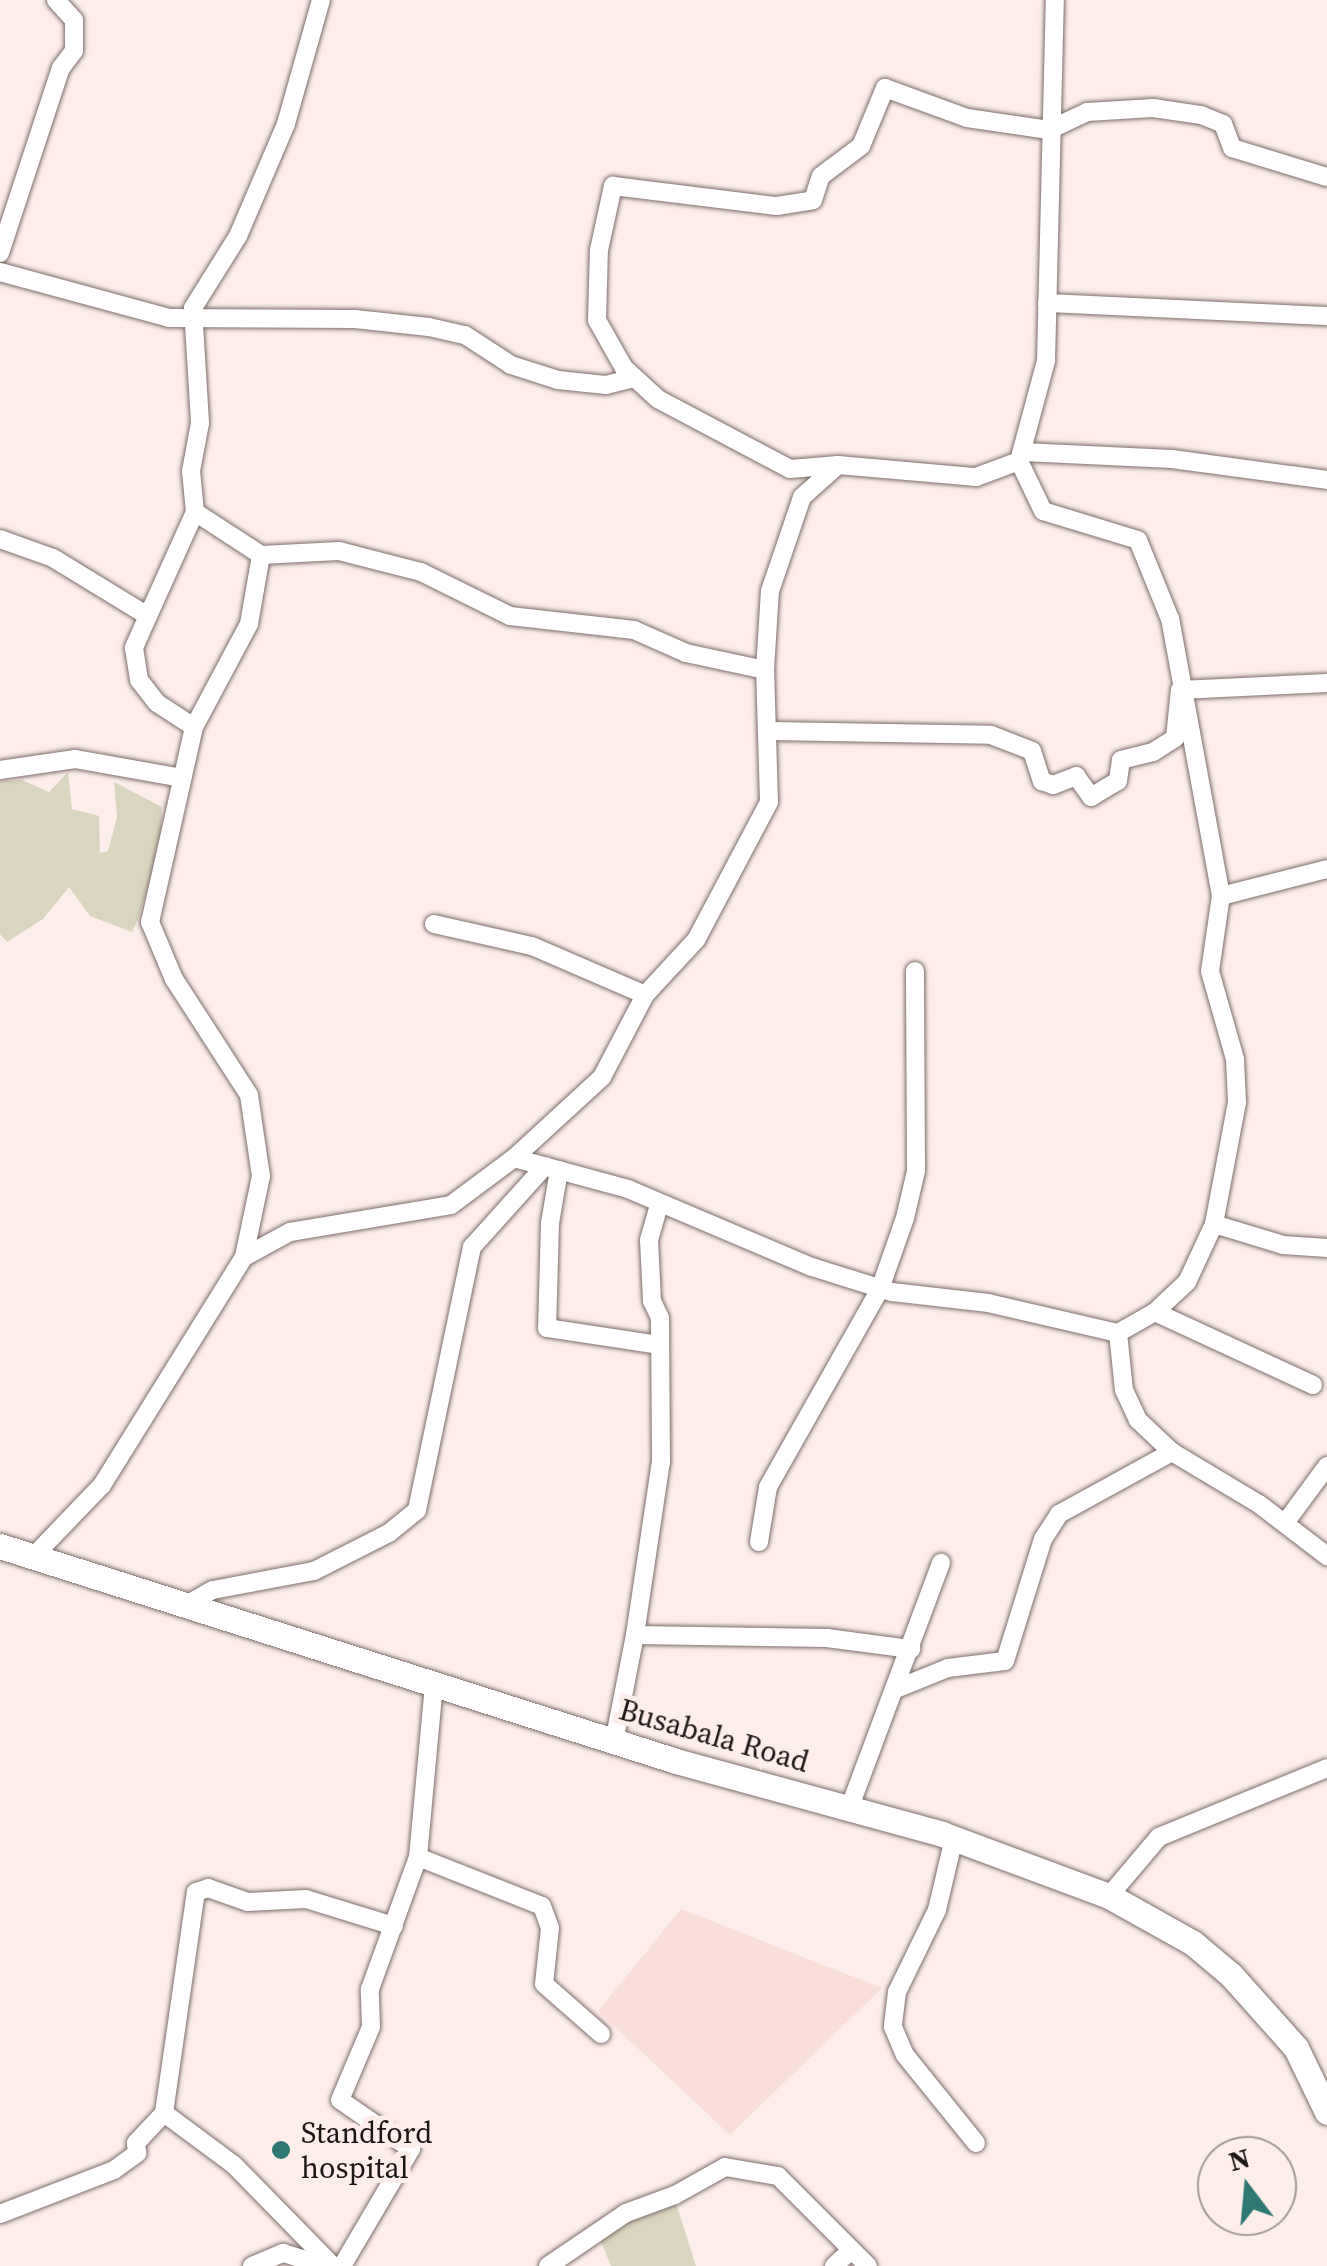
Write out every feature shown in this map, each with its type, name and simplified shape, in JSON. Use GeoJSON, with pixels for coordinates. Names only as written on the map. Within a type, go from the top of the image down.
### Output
{"type":"FeatureCollection","features":[{"type":"Feature","properties":{"kind":"street"},"geometry":{"type":"LineString","coordinates":[[0,253],[60,68],[74,51],[74,20],[56,0]]}},
{"type":"Feature","properties":{"kind":"street"},"geometry":{"type":"LineString","coordinates":[[194,726],[157,704],[139,680],[134,648],[194,512],[191,471],[200,424],[191,320],[238,236],[286,124],[321,0]]}},
{"type":"Feature","properties":{"kind":"street"},"geometry":{"type":"LineString","coordinates":[[514,1158],[609,1182],[658,1205],[880,1289],[988,1302],[1118,1333],[1155,1312],[1193,1274],[1214,1224],[1237,1102],[1235,1059],[1210,972],[1221,896],[1170,620],[1146,549],[1127,536],[1043,511],[1021,457],[1043,376],[1049,130],[1058,81],[1055,0]]}},
{"type":"Feature","properties":{"kind":"street"},"geometry":{"type":"LineString","coordinates":[[1327,177],[1232,148],[1223,124],[1202,116],[1153,108],[1087,112],[1049,130],[968,118],[885,88],[861,146],[821,176],[813,200],[777,206],[613,186],[599,250],[596,320],[634,378],[658,398],[790,470],[838,464],[976,477],[1021,457],[1172,459],[1327,480]]}},
{"type":"Feature","properties":{"kind":"street"},"geometry":{"type":"LineString","coordinates":[[0,272],[126,309],[191,320],[355,319],[429,327],[466,335],[511,365],[558,380],[606,385],[634,378]]}},
{"type":"Feature","properties":{"kind":"street"},"geometry":{"type":"LineString","coordinates":[[1047,303],[1327,316]]}},
{"type":"Feature","properties":{"kind":"street"},"geometry":{"type":"LineString","coordinates":[[244,1257],[315,1226],[437,1211],[514,1158],[602,1077],[645,995],[696,940],[758,832],[771,791],[765,670],[770,591],[802,497],[838,464]]}},
{"type":"Feature","properties":{"kind":"street"},"geometry":{"type":"LineString","coordinates":[[790,470],[802,497]]}},
{"type":"Feature","properties":{"kind":"street"},"geometry":{"type":"LineString","coordinates":[[194,512],[261,555],[339,551],[421,572],[510,616],[634,630],[686,653],[765,670]]}},
{"type":"Feature","properties":{"kind":"street"},"geometry":{"type":"LineString","coordinates":[[0,539],[66,565],[148,616]]}},
{"type":"Feature","properties":{"kind":"street"},"geometry":{"type":"LineString","coordinates":[[32,1558],[102,1485],[244,1257],[261,1176],[255,1113],[221,1044],[174,979],[150,922],[194,726],[249,624],[261,555]]}},
{"type":"Feature","properties":{"kind":"street"},"geometry":{"type":"LineString","coordinates":[[1180,690],[1327,683]]}},
{"type":"Feature","properties":{"kind":"street"},"geometry":{"type":"LineString","coordinates":[[770,730],[991,735],[1032,751],[1042,781],[1053,785],[1076,776],[1090,797],[1118,782],[1121,760],[1154,752],[1174,738],[1180,690]]}},
{"type":"Feature","properties":{"kind":"street"},"geometry":{"type":"LineString","coordinates":[[0,770],[75,759],[182,778]]}},
{"type":"Feature","properties":{"kind":"street"},"geometry":{"type":"LineString","coordinates":[[1221,896],[1327,868]]}},
{"type":"Feature","properties":{"kind":"street"},"geometry":{"type":"LineString","coordinates":[[434,924],[532,946],[645,995]]}},
{"type":"Feature","properties":{"kind":"street"},"geometry":{"type":"LineString","coordinates":[[759,1542],[768,1487],[880,1289],[916,1170],[915,971]]}},
{"type":"Feature","properties":{"kind":"street"},"geometry":{"type":"LineString","coordinates":[[552,1168],[544,1323],[554,1333],[660,1345]]}},
{"type":"Feature","properties":{"kind":"street"},"geometry":{"type":"LineString","coordinates":[[182,1607],[212,1590],[314,1570],[390,1533],[417,1510],[472,1247],[552,1168]]}},
{"type":"Feature","properties":{"kind":"street"},"geometry":{"type":"LineString","coordinates":[[614,1742],[661,1462],[660,1345],[649,1240],[658,1205]]}},
{"type":"Feature","properties":{"kind":"street"},"geometry":{"type":"LineString","coordinates":[[1214,1224],[1284,1246],[1327,1248]]}},
{"type":"Feature","properties":{"kind":"street"},"geometry":{"type":"LineString","coordinates":[[1155,1312],[1313,1385]]}},
{"type":"Feature","properties":{"kind":"street"},"geometry":{"type":"LineString","coordinates":[[1118,1333],[1124,1390],[1138,1420],[1172,1452],[1285,1523],[1327,1556]]}},
{"type":"Feature","properties":{"kind":"street"},"geometry":{"type":"LineString","coordinates":[[896,1689],[948,1668],[1005,1662],[1043,1539],[1060,1514],[1172,1452]]}},
{"type":"Feature","properties":{"kind":"street"},"geometry":{"type":"LineString","coordinates":[[1285,1523],[1327,1466]]}},
{"type":"Feature","properties":{"kind":"street","name":"Busabala Road"},"geometry":{"type":"LineString","coordinates":[[0,1546],[614,1742],[954,1838],[1109,1896],[1194,1944],[1231,1976],[1296,2048],[1327,2112]]}},
{"type":"Feature","properties":{"kind":"street"},"geometry":{"type":"LineString","coordinates":[[849,1809],[942,1563]]}},
{"type":"Feature","properties":{"kind":"street"},"geometry":{"type":"LineString","coordinates":[[634,1635],[827,1638],[911,1649]]}},
{"type":"Feature","properties":{"kind":"street"},"geometry":{"type":"LineString","coordinates":[[342,2266],[411,2149],[340,2100],[371,2027],[370,1989],[418,1857],[434,1685]]}},
{"type":"Feature","properties":{"kind":"street"},"geometry":{"type":"LineString","coordinates":[[1109,1896],[1159,1837],[1327,1768]]}},
{"type":"Feature","properties":{"kind":"street"},"geometry":{"type":"LineString","coordinates":[[954,1838],[938,1910],[896,1992],[893,2027],[904,2056],[976,2143]]}},
{"type":"Feature","properties":{"kind":"street"},"geometry":{"type":"LineString","coordinates":[[418,1857],[542,1906],[550,1928],[544,1984],[601,2034]]}},
{"type":"Feature","properties":{"kind":"street"},"geometry":{"type":"LineString","coordinates":[[0,2214],[114,2170],[137,2153],[136,2143],[164,2113],[196,1892],[208,1888],[248,1902],[306,1899],[394,1926]]}},
{"type":"Feature","properties":{"kind":"street"},"geometry":{"type":"LineString","coordinates":[[164,2113],[234,2165],[330,2266]]}},
{"type":"Feature","properties":{"kind":"street"},"geometry":{"type":"LineString","coordinates":[[548,2266],[626,2212],[676,2196],[725,2167],[778,2176],[868,2266]]}},
{"type":"Feature","properties":{"kind":"street"},"geometry":{"type":"LineString","coordinates":[[834,2266],[851,2250]]}},
{"type":"Feature","properties":{"kind":"street"},"geometry":{"type":"LineString","coordinates":[[252,2266],[283,2253],[330,2266]]}},
{"type":"Feature","properties":{"kind":"shaded area"},"geometry":{"type":"Polygon","coordinates":[[[68,772],[72,809],[99,816],[100,853],[108,851],[117,817],[114,782],[162,807],[160,847],[138,919],[132,932],[90,916],[69,887],[43,919],[7,942],[0,934],[0,781],[22,780],[49,792],[68,772]]]}},
{"type":"Feature","properties":{"kind":"shaded area"},"geometry":{"type":"Polygon","coordinates":[[[681,1909],[882,1988],[730,2135],[598,2011],[681,1909]]]}},
{"type":"Feature","properties":{"kind":"shaded area"},"geometry":{"type":"Polygon","coordinates":[[[675,2200],[696,2266],[611,2266],[599,2237],[675,2200]]]}},
{"type":"Feature","properties":{"kind":"place","name":"Standford hospital"},"geometry":{"type":"Point","coordinates":[281,2150]}}]}
